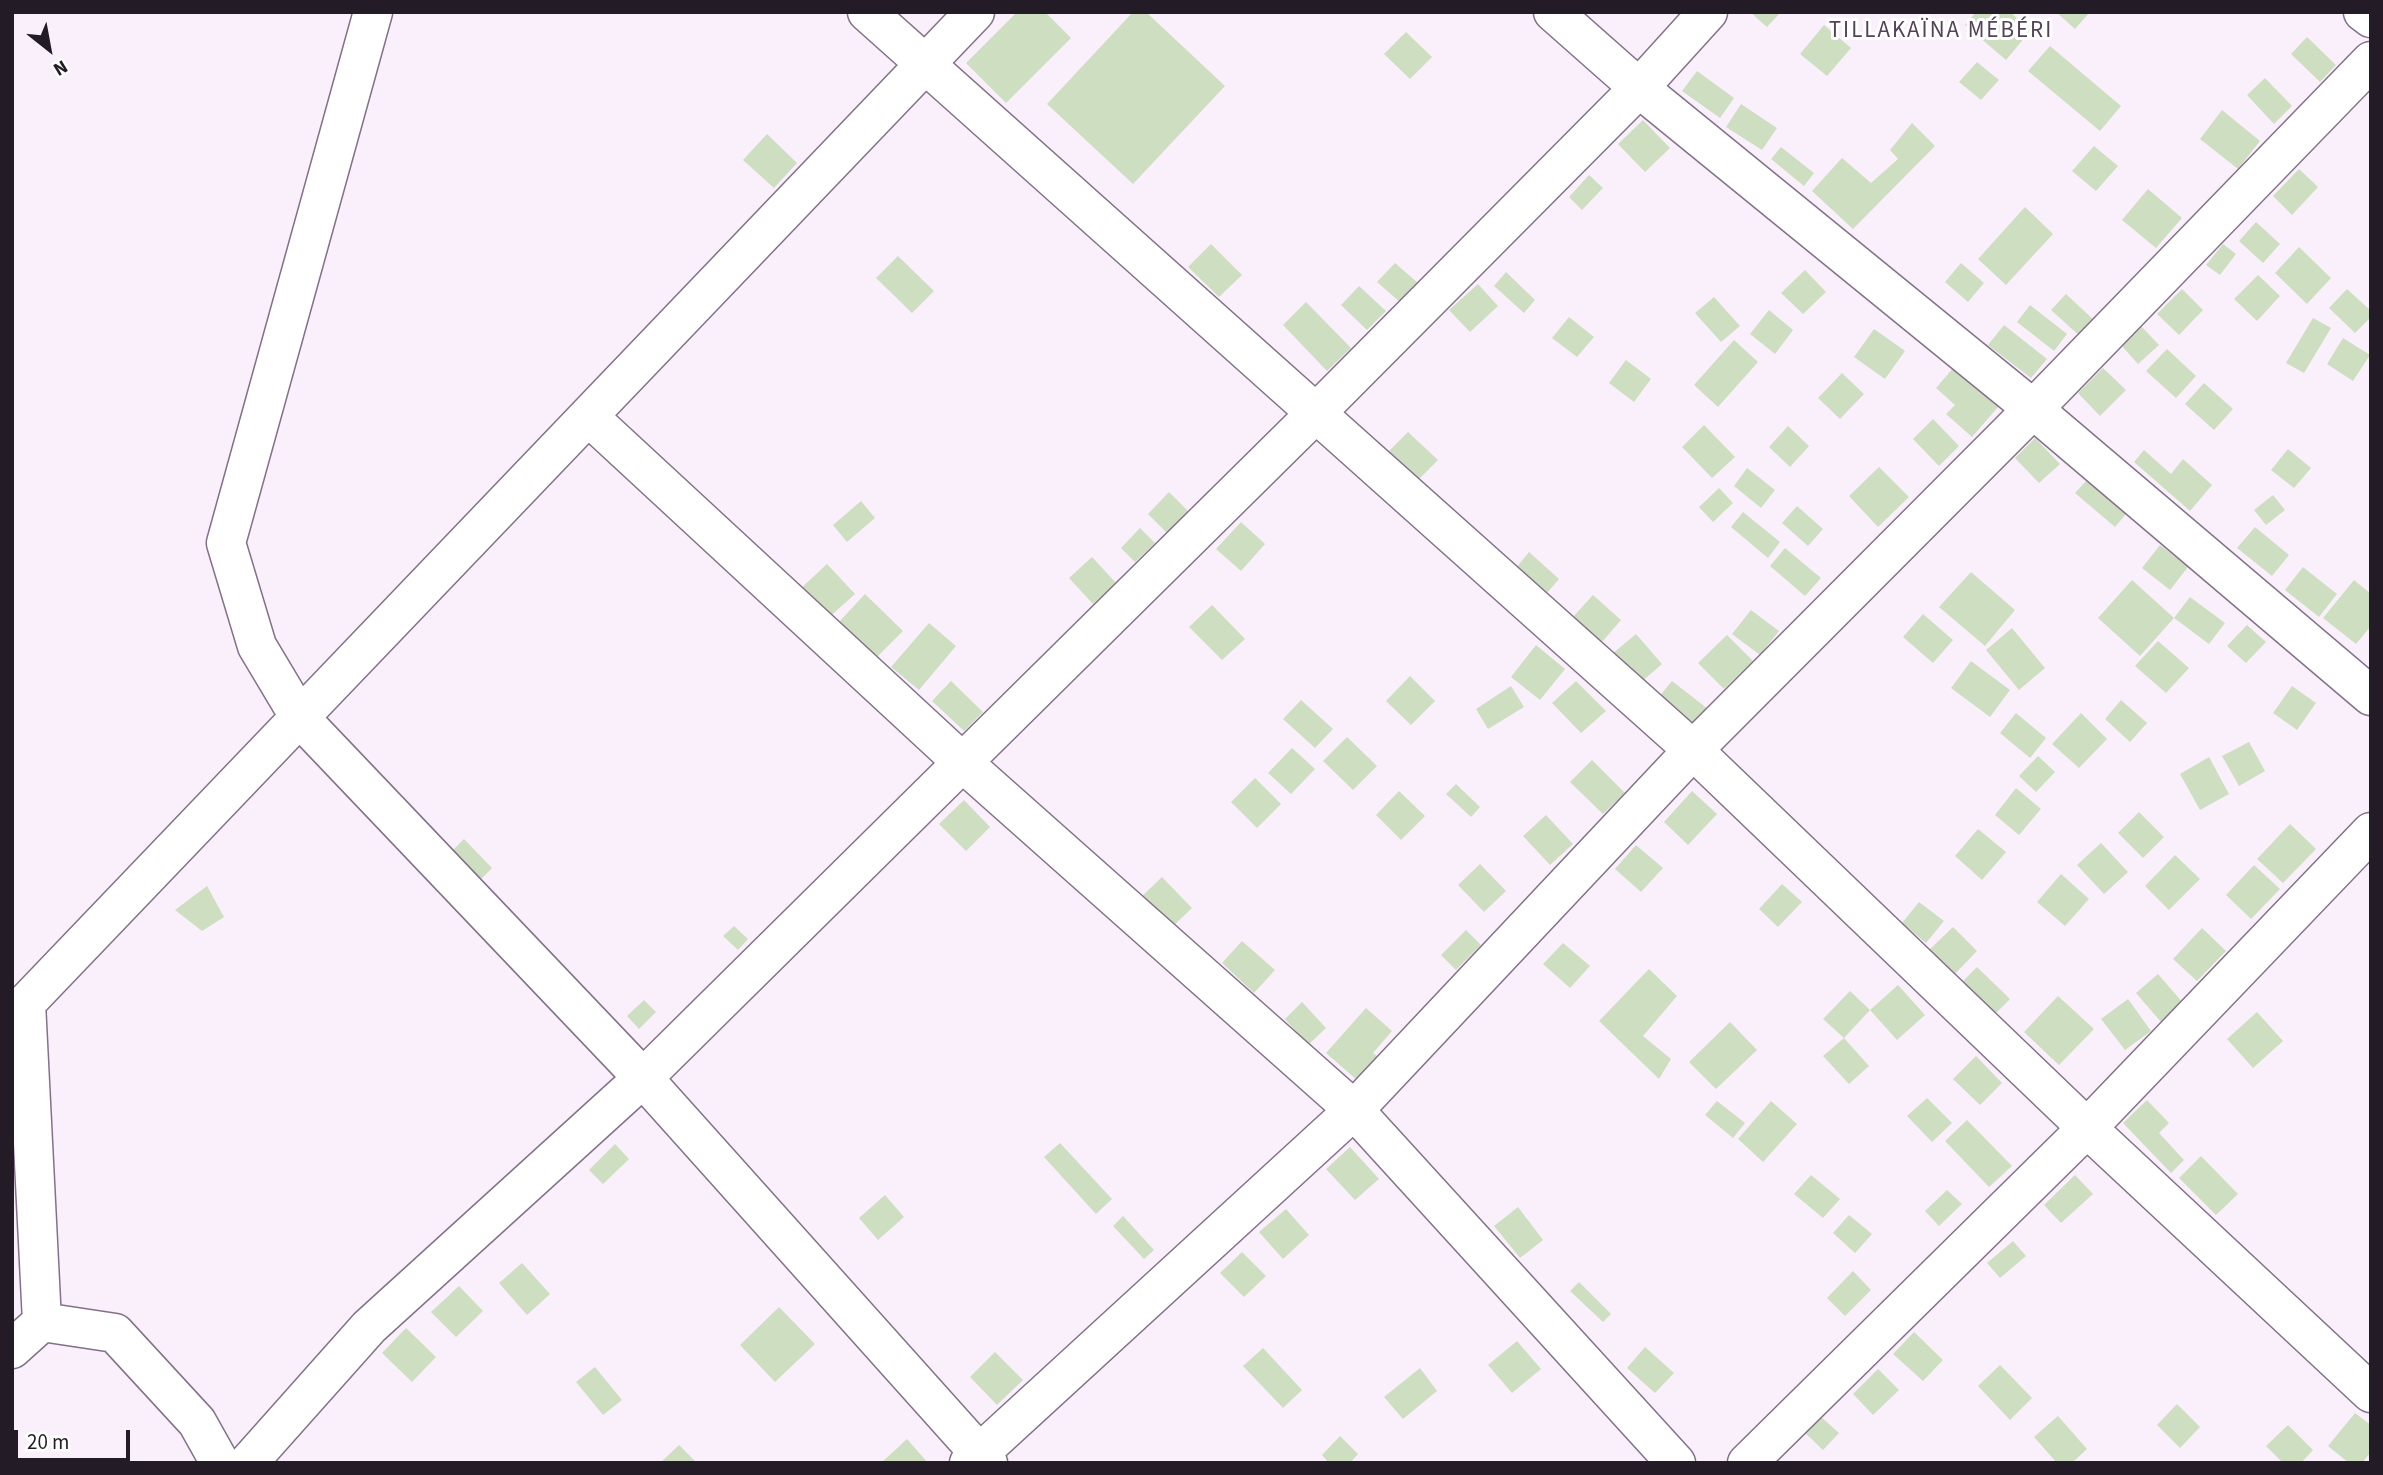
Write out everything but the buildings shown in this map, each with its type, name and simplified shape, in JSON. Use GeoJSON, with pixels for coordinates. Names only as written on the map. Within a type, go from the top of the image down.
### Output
{"type":"FeatureCollection","features":[{"type":"Feature","properties":{"kind":"street"},"geometry":{"type":"LineString","coordinates":[[373,12],[226,543],[257,646],[300,718],[643,1078],[979,1459],[1354,1110],[1693,750],[2033,409],[2371,61]]}},
{"type":"Feature","properties":{"kind":"street"},"geometry":{"type":"LineString","coordinates":[[867,12],[1693,750],[2087,1128],[2371,1393]]}},
{"type":"Feature","properties":{"kind":"street"},"geometry":{"type":"LineString","coordinates":[[42,1322],[26,1003],[975,12]]}},
{"type":"Feature","properties":{"kind":"street"},"geometry":{"type":"LineString","coordinates":[[1553,12],[1639,88],[2033,409],[2371,696]]}},
{"type":"Feature","properties":{"kind":"street"},"geometry":{"type":"LineString","coordinates":[[248,1463],[369,1327],[643,1078],[1315,414],[1639,88],[1708,12]]}},
{"type":"Feature","properties":{"kind":"street"},"geometry":{"type":"LineString","coordinates":[[2363,12],[2371,18]]}},
{"type":"Feature","properties":{"kind":"street"},"geometry":{"type":"LineString","coordinates":[[589,417],[962,762],[1354,1110],[1676,1463]]}},
{"type":"Feature","properties":{"kind":"street"},"geometry":{"type":"LineString","coordinates":[[1746,1463],[2087,1128],[2371,832]]}},
{"type":"Feature","properties":{"kind":"street"},"geometry":{"type":"LineString","coordinates":[[12,1349],[42,1322]]}},
{"type":"Feature","properties":{"kind":"street"},"geometry":{"type":"LineString","coordinates":[[42,1322],[115,1333],[197,1422],[220,1463]]}},
{"type":"Feature","properties":{"kind":"district","name":"TILLAKAÏNA MÉBÉRI"},"geometry":{"type":"Point","coordinates":[1941,32]}}]}
